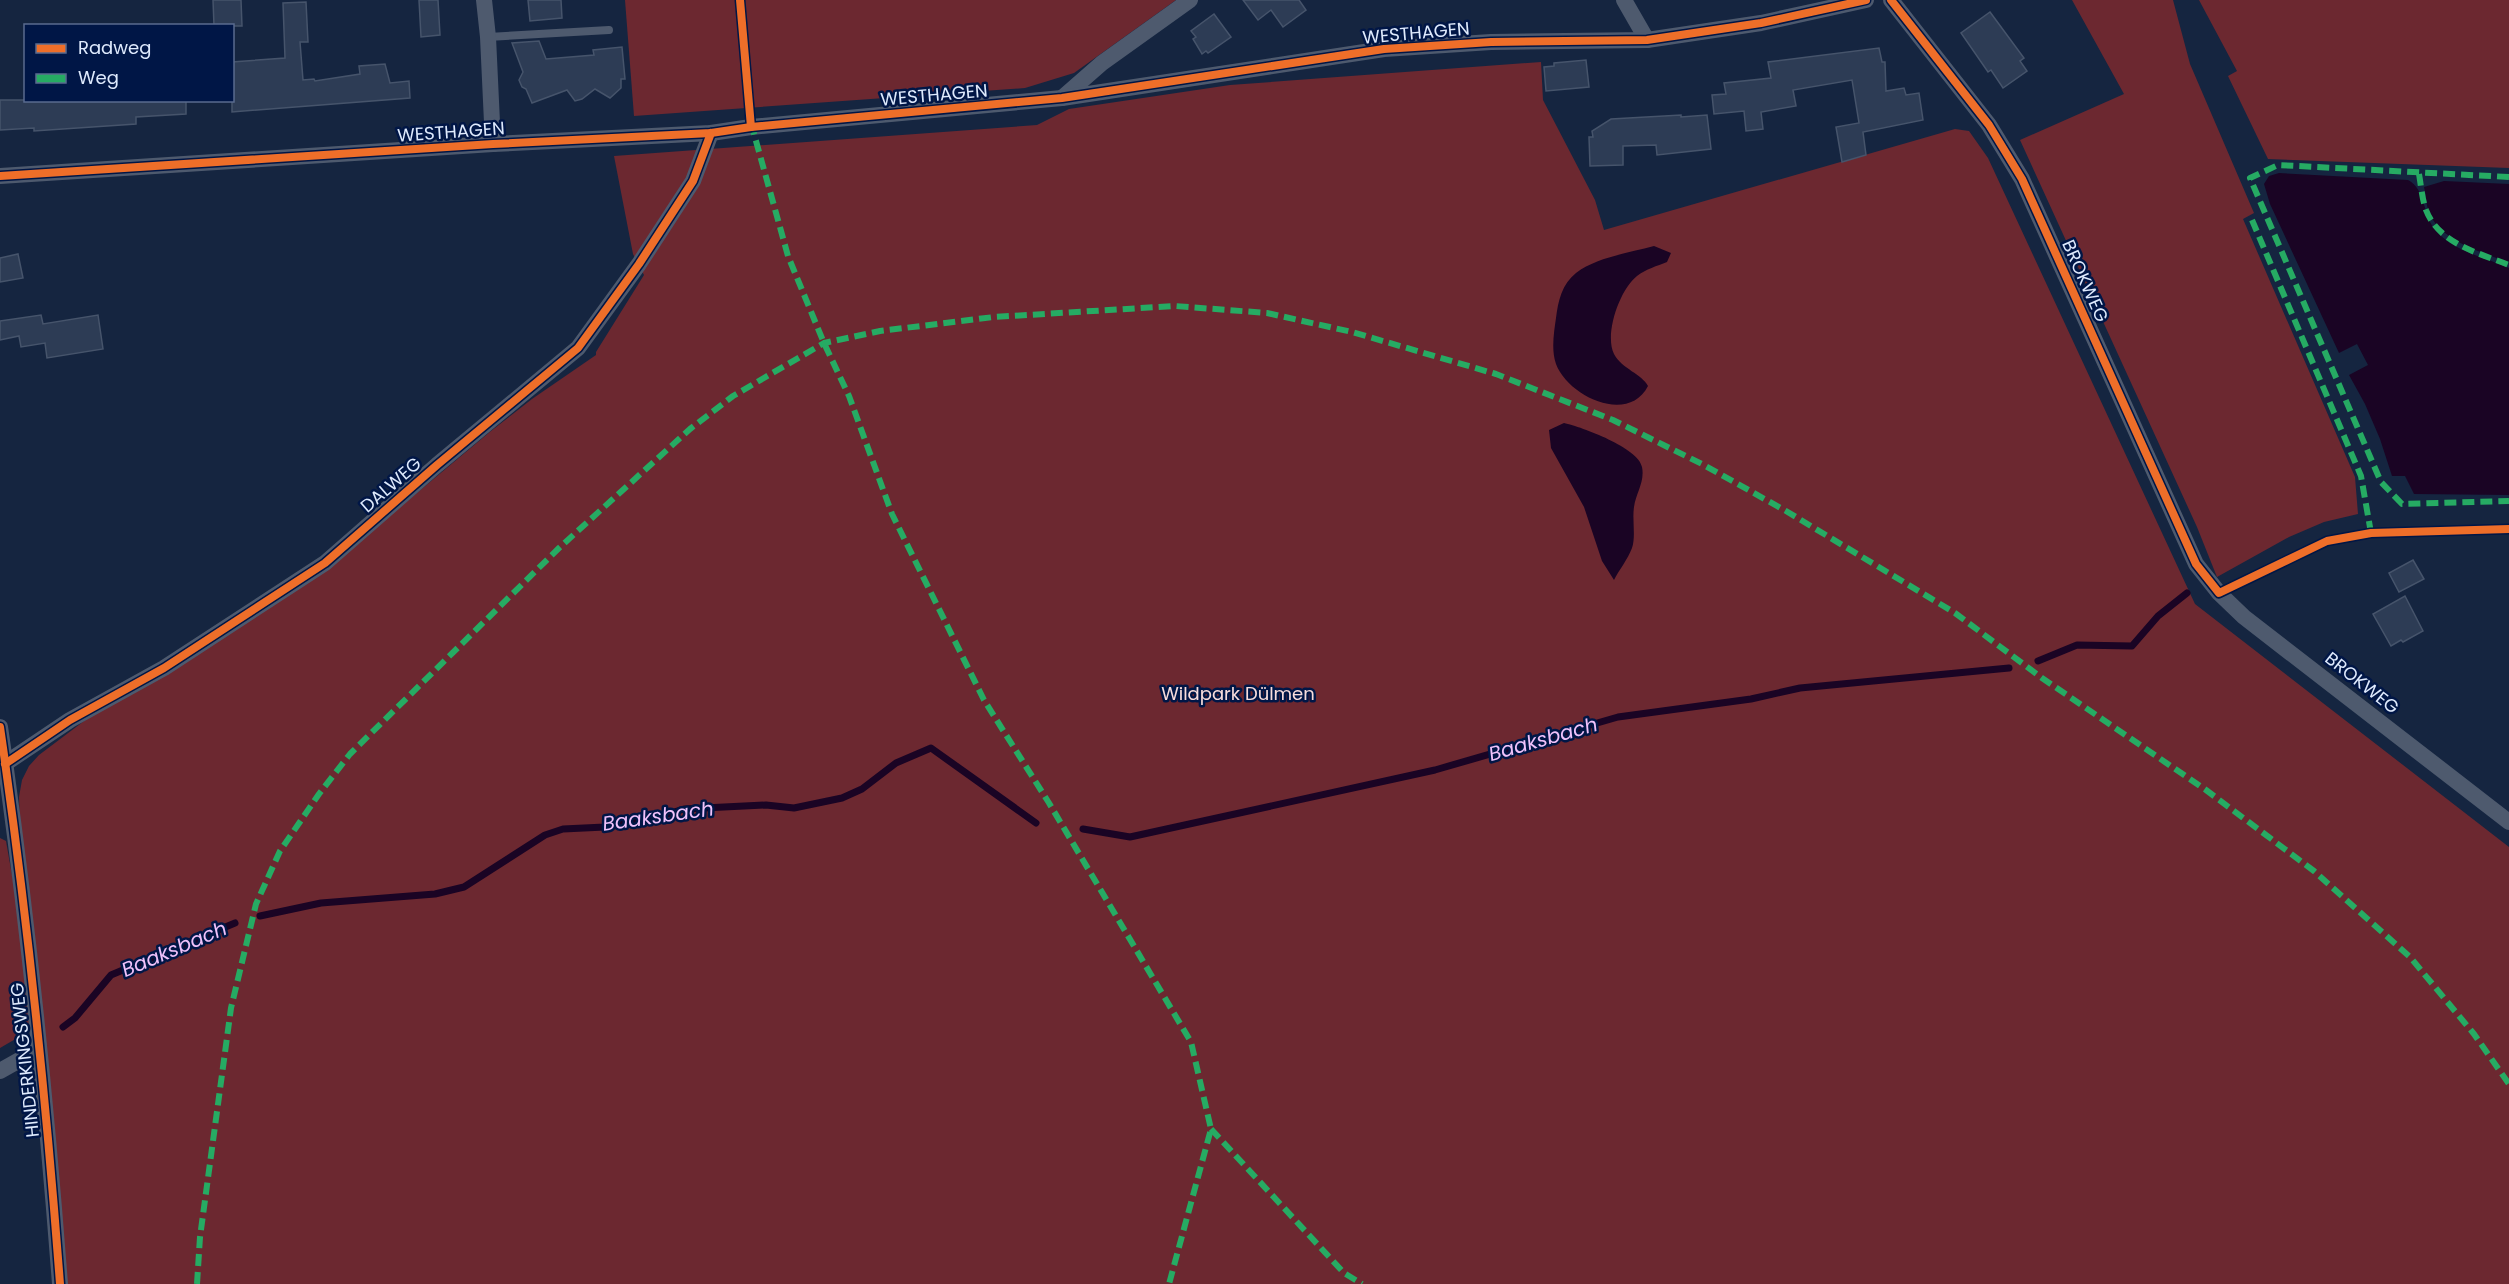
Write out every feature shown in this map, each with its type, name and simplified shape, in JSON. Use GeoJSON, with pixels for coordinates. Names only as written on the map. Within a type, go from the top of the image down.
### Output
{"type":"FeatureCollection","features":[{"type":"Feature","properties":{"kind":"street"},"geometry":{"type":"LineString","coordinates":[[484,0],[493,144]]}},
{"type":"Feature","properties":{"kind":"street"},"geometry":{"type":"LineString","coordinates":[[1062,98],[1102,63],[1190,0]]}},
{"type":"Feature","properties":{"kind":"street"},"geometry":{"type":"LineString","coordinates":[[1624,0],[1647,40]]}},
{"type":"Feature","properties":{"kind":"street","name":"WESTHAGEN"},"geometry":{"type":"LineString","coordinates":[[0,176],[493,144],[711,133],[751,127],[1062,98],[1384,49],[1491,42],[1647,40],[1761,23],[1866,0]]}},
{"type":"Feature","properties":{"kind":"street","name":"BROKWEG"},"geometry":{"type":"LineString","coordinates":[[1891,0],[1989,125],[2022,179],[2196,564],[2219,593],[2244,617],[2509,822]]}},
{"type":"Feature","properties":{"kind":"street","name":"DALWEG"},"geometry":{"type":"LineString","coordinates":[[3,765],[70,720],[164,668],[325,563],[437,465],[578,348],[639,264],[693,181],[711,133]]}},
{"type":"Feature","properties":{"kind":"street","name":"HINDERKINGSWEG"},"geometry":{"type":"LineString","coordinates":[[0,727],[3,765],[25,913],[60,1284]]}},
{"type":"Feature","properties":{"kind":"street"},"geometry":{"type":"LineString","coordinates":[[0,1071],[39,1050]]}},
{"type":"Feature","properties":{"kind":"lane"},"geometry":{"type":"LineString","coordinates":[[488,37],[609,30]]}},
{"type":"Feature","properties":{"kind":"green space"},"geometry":{"type":"Polygon","coordinates":[[[625,0],[1176,0],[1074,73],[1025,88],[634,116],[625,0]]]}},
{"type":"Feature","properties":{"kind":"green space"},"geometry":{"type":"Polygon","coordinates":[[[2072,0],[2173,0],[2190,64],[2254,213],[2243,219],[2355,477],[2358,514],[2324,522],[2289,537],[2217,577],[2197,527],[2020,140],[2124,94],[2072,0]]]}},
{"type":"Feature","properties":{"kind":"green space"},"geometry":{"type":"Polygon","coordinates":[[[2199,0],[2509,0],[2509,168],[2268,159],[2228,76],[2237,71],[2199,0]]]}},
{"type":"Feature","properties":{"kind":"green space","name":"Wildpark Dülmen"},"geometry":{"type":"Polygon","coordinates":[[[1541,62],[1543,100],[1595,200],[1604,230],[1955,129],[1969,131],[1988,158],[2195,604],[2509,847],[2509,1284],[66,1284],[20,830],[19,797],[22,780],[29,766],[39,755],[92,715],[345,553],[491,431],[532,399],[596,355],[644,275],[633,254],[614,156],[1037,125],[1069,109],[1230,85],[1541,62]]]}},
{"type":"Feature","properties":{"kind":"green space"},"geometry":{"type":"Polygon","coordinates":[[[0,838],[6,841],[15,892],[31,1030],[0,1048],[0,838]]]}},
{"type":"Feature","properties":{"kind":"shaded area"},"geometry":{"type":"Polygon","coordinates":[[[2279,173],[2408,180],[2414,184],[2422,197],[2432,226],[2444,239],[2461,249],[2509,268],[2509,495],[2414,494],[2405,476],[2392,476],[2380,439],[2349,375],[2368,365],[2357,344],[2339,353],[2270,204],[2264,184],[2269,176],[2279,173]]]}},
{"type":"Feature","properties":{"kind":"shaded area"},"geometry":{"type":"Polygon","coordinates":[[[2444,181],[2509,184],[2509,263],[2462,244],[2442,230],[2434,221],[2428,210],[2424,187],[2444,181]]]}},
{"type":"Feature","properties":{"kind":"shaded area"},"geometry":{"type":"Polygon","coordinates":[[[1654,246],[1671,253],[1667,262],[1644,271],[1631,282],[1615,312],[1611,335],[1614,354],[1648,386],[1639,398],[1627,404],[1613,405],[1599,402],[1573,386],[1556,364],[1554,335],[1562,293],[1571,277],[1584,268],[1603,259],[1654,246]]]}},
{"type":"Feature","properties":{"kind":"shaded area"},"geometry":{"type":"Polygon","coordinates":[[[1564,423],[1609,439],[1631,453],[1639,460],[1642,467],[1641,483],[1634,507],[1632,548],[1614,580],[1602,561],[1584,507],[1551,448],[1549,430],[1564,423]]]}},
{"type":"Feature","properties":{"kind":"building"},"geometry":{"type":"Polygon","coordinates":[[[213,0],[241,0],[242,26],[214,24],[213,0]]]}},
{"type":"Feature","properties":{"kind":"building"},"geometry":{"type":"Polygon","coordinates":[[[419,0],[438,0],[440,35],[421,37],[419,0]]]}},
{"type":"Feature","properties":{"kind":"building"},"geometry":{"type":"Polygon","coordinates":[[[528,0],[561,0],[562,18],[530,21],[528,0]]]}},
{"type":"Feature","properties":{"kind":"building"},"geometry":{"type":"Polygon","coordinates":[[[1243,0],[1299,0],[1306,10],[1283,27],[1271,10],[1258,20],[1243,0]]]}},
{"type":"Feature","properties":{"kind":"building"},"geometry":{"type":"Polygon","coordinates":[[[306,2],[308,42],[300,42],[303,80],[314,79],[315,81],[360,74],[359,66],[385,64],[390,83],[409,81],[410,98],[232,112],[234,62],[285,58],[283,3],[306,2]]]}},
{"type":"Feature","properties":{"kind":"building"},"geometry":{"type":"Polygon","coordinates":[[[1990,12],[2024,58],[2020,61],[2027,71],[2003,88],[1991,70],[1988,72],[1961,33],[1990,12]]]}},
{"type":"Feature","properties":{"kind":"building"},"geometry":{"type":"Polygon","coordinates":[[[1214,14],[1231,37],[1208,53],[1206,51],[1202,54],[1193,39],[1196,37],[1191,31],[1214,14]]]}},
{"type":"Feature","properties":{"kind":"building"},"geometry":{"type":"Polygon","coordinates":[[[539,41],[546,59],[594,55],[593,50],[622,47],[625,79],[621,79],[621,88],[610,98],[595,89],[582,99],[575,101],[567,90],[532,103],[519,80],[523,72],[512,43],[539,41]]]}},
{"type":"Feature","properties":{"kind":"building"},"geometry":{"type":"Polygon","coordinates":[[[1879,48],[1882,62],[1885,62],[1886,91],[1904,88],[1906,95],[1919,93],[1923,120],[1863,132],[1866,155],[1842,162],[1836,127],[1859,123],[1852,80],[1793,90],[1796,106],[1761,112],[1763,129],[1746,131],[1744,111],[1714,114],[1712,95],[1726,94],[1724,83],[1771,78],[1768,62],[1879,48]]]}},
{"type":"Feature","properties":{"kind":"building"},"geometry":{"type":"Polygon","coordinates":[[[1586,60],[1589,87],[1546,91],[1544,67],[1554,66],[1554,63],[1586,60]]]}},
{"type":"Feature","properties":{"kind":"building"},"geometry":{"type":"Polygon","coordinates":[[[0,100],[186,102],[186,114],[136,117],[136,124],[34,131],[34,128],[0,130],[0,100]]]}},
{"type":"Feature","properties":{"kind":"building"},"geometry":{"type":"Polygon","coordinates":[[[1681,115],[1681,117],[1707,115],[1711,149],[1657,155],[1656,145],[1623,146],[1623,165],[1590,166],[1589,137],[1593,137],[1592,131],[1611,119],[1681,115]]]}},
{"type":"Feature","properties":{"kind":"building"},"geometry":{"type":"Polygon","coordinates":[[[18,254],[23,278],[0,282],[0,258],[18,254]]]}},
{"type":"Feature","properties":{"kind":"building"},"geometry":{"type":"Polygon","coordinates":[[[41,315],[43,324],[98,315],[103,349],[47,358],[45,343],[21,347],[19,336],[0,340],[0,321],[41,315]]]}},
{"type":"Feature","properties":{"kind":"building"},"geometry":{"type":"Polygon","coordinates":[[[2413,560],[2424,579],[2399,592],[2389,573],[2413,560]]]}},
{"type":"Feature","properties":{"kind":"building"},"geometry":{"type":"Polygon","coordinates":[[[2405,596],[2423,631],[2391,646],[2373,614],[2405,596]]]}},
{"type":"Feature","properties":{"kind":"waterway","name":"Baaksbach"},"geometry":{"type":"LineString","coordinates":[[2038,661],[2077,645],[2132,646],[2158,616],[2187,593]]}},
{"type":"Feature","properties":{"kind":"waterway","name":"Baaksbach"},"geometry":{"type":"LineString","coordinates":[[1083,829],[1130,837],[1435,770],[1618,717],[1751,699],[1800,688],[2009,668]]}},
{"type":"Feature","properties":{"kind":"waterway","name":"Baaksbach"},"geometry":{"type":"LineString","coordinates":[[260,916],[321,903],[435,894],[464,887],[545,835],[563,829],[605,827],[647,820],[684,809],[766,805],[794,808],[842,798],[862,789],[896,763],[931,748],[1036,823]]}},
{"type":"Feature","properties":{"kind":"waterway","name":"Baaksbach"},"geometry":{"type":"LineString","coordinates":[[63,1027],[75,1018],[111,975],[235,923]]}},
{"type":"Feature","properties":{"kind":"marked path"},"geometry":{"type":"LineString","coordinates":[[751,123],[788,256],[849,396],[892,514],[984,700],[1049,803],[1191,1042],[1211,1129],[1169,1284]]}},
{"type":"Feature","properties":{"kind":"marked path"},"geometry":{"type":"LineString","coordinates":[[2509,177],[2278,165],[2250,178],[2381,482],[2402,504],[2509,501]]}},
{"type":"Feature","properties":{"kind":"marked path"},"geometry":{"type":"LineString","coordinates":[[2419,174],[2426,210],[2440,231],[2461,246],[2509,265]]}},
{"type":"Feature","properties":{"kind":"marked path"},"geometry":{"type":"LineString","coordinates":[[2252,220],[2361,476],[2371,533]]}},
{"type":"Feature","properties":{"kind":"marked path"},"geometry":{"type":"LineString","coordinates":[[197,1284],[200,1237],[231,1008],[256,904],[280,851],[350,754],[559,548],[690,429],[733,396],[824,343],[880,331],[994,317],[1175,306],[1267,313],[1352,332],[1496,374],[1613,420],[1702,464],[1786,511],[1955,613],[2042,678],[2206,790],[2314,871],[2410,957],[2474,1034],[2509,1084]]}},
{"type":"Feature","properties":{"kind":"marked path"},"geometry":{"type":"LineString","coordinates":[[1211,1129],[1344,1273],[1362,1284]]}},
{"type":"Feature","properties":{"kind":"cycle path"},"geometry":{"type":"LineString","coordinates":[[740,0],[751,127]]}},
{"type":"Feature","properties":{"kind":"cycle path"},"geometry":{"type":"LineString","coordinates":[[0,176],[493,144],[711,133],[751,127],[1062,98],[1384,49],[1491,42],[1647,40],[1761,23],[1866,0]]}},
{"type":"Feature","properties":{"kind":"cycle path"},"geometry":{"type":"LineString","coordinates":[[1891,0],[1989,125],[2022,179],[2196,564],[2219,593],[2327,541],[2371,533],[2509,529]]}},
{"type":"Feature","properties":{"kind":"cycle path"},"geometry":{"type":"LineString","coordinates":[[5,764],[70,720],[164,668],[325,563],[437,465],[578,348],[639,264],[693,181],[711,133]]}},
{"type":"Feature","properties":{"kind":"cycle path"},"geometry":{"type":"LineString","coordinates":[[0,727],[35,1005],[60,1284]]}}]}
